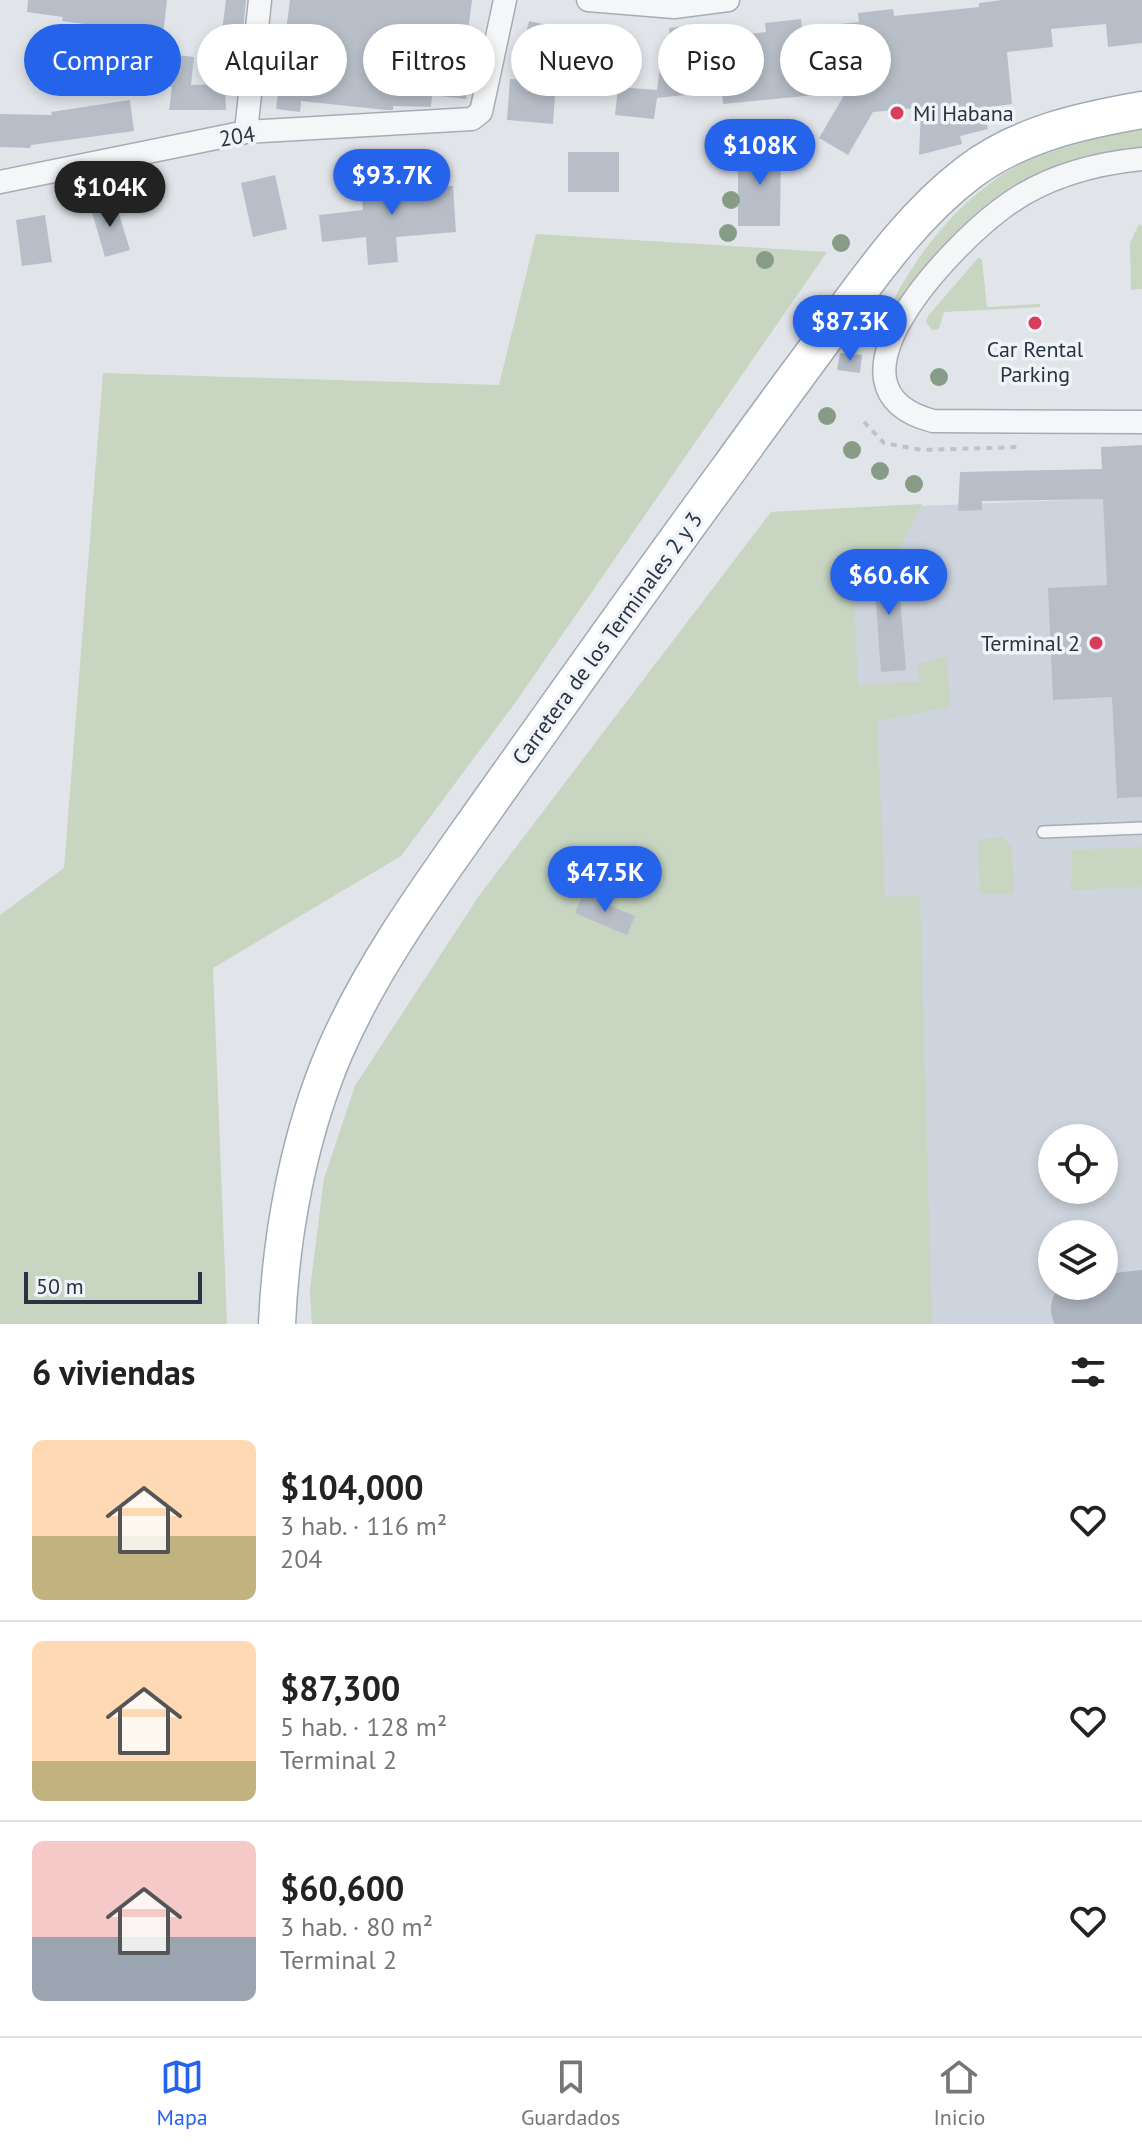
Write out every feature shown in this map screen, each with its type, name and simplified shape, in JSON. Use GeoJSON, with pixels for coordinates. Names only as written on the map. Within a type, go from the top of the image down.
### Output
{"type":"FeatureCollection","features":[{"type":"Feature","properties":{"kind":"main road","name":"Carretera de los Terminales 2 y 3"},"geometry":{"type":"LineString","coordinates":[[277,1324],[289,1214],[305,1140],[334,1052],[373,974],[419,903],[643,586],[874,270],[926,211],[969,172],[1016,144],[1071,123],[1142,110]]}},
{"type":"Feature","properties":{"kind":"street"},"geometry":{"type":"LineString","coordinates":[[246,132],[260,0]]}},
{"type":"Feature","properties":{"kind":"street","name":"204"},"geometry":{"type":"LineString","coordinates":[[0,182],[246,132],[472,119],[481,112],[505,0]]}},
{"type":"Feature","properties":{"kind":"street"},"geometry":{"type":"LineString","coordinates":[[588,0],[674,4],[728,0]]}},
{"type":"Feature","properties":{"kind":"street"},"geometry":{"type":"LineString","coordinates":[[1142,159],[1075,171],[1042,184],[1000,210],[965,242],[902,316],[889,341],[884,366],[886,387],[895,402],[908,412],[933,421],[1142,422]]}},
{"type":"Feature","properties":{"kind":"lane"},"geometry":{"type":"LineString","coordinates":[[1043,832],[1142,828]]}},
{"type":"Feature","properties":{"kind":"shaded area"},"geometry":{"type":"Polygon","coordinates":[[[1142,497],[1142,1324],[312,1324],[310,1291],[324,1179],[355,1086],[479,896],[771,512],[1142,497]]]}},
{"type":"Feature","properties":{"kind":"green space"},"geometry":{"type":"Polygon","coordinates":[[[1142,128],[1142,147],[1096,154],[1057,166],[1023,182],[993,203],[938,256],[883,322],[895,296],[927,246],[967,202],[990,183],[1014,167],[1052,149],[1142,128]]]}},
{"type":"Feature","properties":{"kind":"green space"},"geometry":{"type":"Polygon","coordinates":[[[1139,224],[1142,226],[1142,289],[1131,290],[1130,243],[1139,224]]]}},
{"type":"Feature","properties":{"kind":"green space"},"geometry":{"type":"Polygon","coordinates":[[[536,234],[827,252],[515,703],[401,856],[213,968],[227,1324],[0,1324],[0,915],[64,868],[103,373],[499,385],[536,234]]]}},
{"type":"Feature","properties":{"kind":"green space"},"geometry":{"type":"Polygon","coordinates":[[[979,257],[982,260],[987,307],[1040,304],[1040,307],[944,312],[939,329],[932,330],[926,322],[928,316],[979,257]]]}},
{"type":"Feature","properties":{"kind":"green space"},"geometry":{"type":"Polygon","coordinates":[[[922,504],[899,551],[852,554],[858,685],[919,682],[918,664],[947,656],[950,707],[877,721],[885,897],[920,896],[932,1324],[312,1324],[310,1291],[324,1179],[355,1086],[479,896],[771,512],[922,504]]]}},
{"type":"Feature","properties":{"kind":"green space"},"geometry":{"type":"Polygon","coordinates":[[[1003,837],[1012,847],[1014,893],[980,894],[978,844],[982,839],[1003,837]]]}},
{"type":"Feature","properties":{"kind":"green space"},"geometry":{"type":"Polygon","coordinates":[[[1142,847],[1142,887],[1071,890],[1072,850],[1142,847]]]}},
{"type":"Feature","properties":{"kind":"building"},"geometry":{"type":"Polygon","coordinates":[[[28,0],[167,0],[164,24],[84,24],[62,21],[63,17],[27,12],[28,0]]]}},
{"type":"Feature","properties":{"kind":"building"},"geometry":{"type":"Polygon","coordinates":[[[226,0],[246,0],[244,24],[223,24],[226,0]]]}},
{"type":"Feature","properties":{"kind":"building"},"geometry":{"type":"Polygon","coordinates":[[[290,0],[472,0],[469,24],[363,24],[363,96],[432,96],[431,107],[393,106],[393,110],[386,110],[301,101],[300,112],[276,109],[278,96],[347,96],[347,24],[287,24],[290,0]]]}},
{"type":"Feature","properties":{"kind":"building"},"geometry":{"type":"Polygon","coordinates":[[[1002,0],[1142,0],[1142,43],[1108,47],[1106,24],[1051,29],[1053,47],[1007,52],[1012,104],[982,108],[988,129],[960,136],[962,144],[919,155],[921,110],[917,108],[873,112],[848,155],[819,138],[844,96],[891,96],[891,24],[840,24],[859,22],[858,13],[893,9],[894,16],[979,7],[979,3],[1002,0]]]}},
{"type":"Feature","properties":{"kind":"building"},"geometry":{"type":"Polygon","coordinates":[[[801,19],[802,24],[780,24],[780,96],[805,96],[723,104],[722,96],[764,96],[765,23],[801,19]]]}},
{"type":"Feature","properties":{"kind":"building"},"geometry":{"type":"Polygon","coordinates":[[[181,55],[194,57],[191,85],[197,85],[197,96],[225,96],[226,110],[169,110],[171,96],[181,96],[181,55]]]}},
{"type":"Feature","properties":{"kind":"building"},"geometry":{"type":"Polygon","coordinates":[[[510,79],[511,96],[555,96],[553,124],[507,120],[510,79]]]}},
{"type":"Feature","properties":{"kind":"building"},"geometry":{"type":"Polygon","coordinates":[[[658,83],[658,96],[676,96],[657,98],[654,119],[615,115],[617,96],[642,96],[642,89],[657,90],[658,83]]]}},
{"type":"Feature","properties":{"kind":"building"},"geometry":{"type":"Polygon","coordinates":[[[130,100],[134,131],[31,145],[30,148],[0,147],[0,114],[52,115],[51,112],[130,100]]]}},
{"type":"Feature","properties":{"kind":"building"},"geometry":{"type":"Polygon","coordinates":[[[753,145],[781,145],[780,226],[738,226],[738,152],[753,152],[753,145]]]}},
{"type":"Feature","properties":{"kind":"building"},"geometry":{"type":"Polygon","coordinates":[[[568,152],[619,152],[619,192],[568,192],[568,152]]]}},
{"type":"Feature","properties":{"kind":"building"},"geometry":{"type":"Polygon","coordinates":[[[390,173],[391,190],[453,186],[456,232],[396,237],[398,262],[368,265],[366,237],[322,242],[319,215],[363,210],[360,176],[390,173]]]}},
{"type":"Feature","properties":{"kind":"building"},"geometry":{"type":"Polygon","coordinates":[[[275,175],[287,229],[253,237],[241,183],[275,175]]]}},
{"type":"Feature","properties":{"kind":"building"},"geometry":{"type":"Polygon","coordinates":[[[115,201],[130,250],[105,257],[91,209],[115,201]]]}},
{"type":"Feature","properties":{"kind":"building"},"geometry":{"type":"Polygon","coordinates":[[[45,215],[52,262],[22,266],[16,220],[45,215]]]}},
{"type":"Feature","properties":{"kind":"building"},"geometry":{"type":"Polygon","coordinates":[[[840,353],[862,355],[860,373],[837,370],[840,353]]]}},
{"type":"Feature","properties":{"kind":"building","name":"Terminal 2"},"geometry":{"type":"Polygon","coordinates":[[[1142,445],[1142,797],[1117,798],[1112,697],[1053,700],[1048,588],[1107,585],[1103,499],[982,501],[982,510],[958,511],[960,472],[1102,469],[1101,447],[1142,445]]]}},
{"type":"Feature","properties":{"kind":"building"},"geometry":{"type":"Polygon","coordinates":[[[897,562],[906,670],[881,672],[873,564],[897,562]]]}},
{"type":"Feature","properties":{"kind":"building"},"geometry":{"type":"Polygon","coordinates":[[[583,894],[635,916],[627,935],[575,913],[583,894]]]}},
{"type":"Feature","properties":{"kind":"taxiway"},"geometry":{"type":"LineString","coordinates":[[1083,1309],[1142,1302]]}},
{"type":"Feature","properties":{"kind":"place","name":"Mi Habana"},"geometry":{"type":"Point","coordinates":[897,113]}},
{"type":"Feature","properties":{"kind":"place","name":"Car Rental Parking"},"geometry":{"type":"Point","coordinates":[1035,323]}},
{"type":"Feature","properties":{"kind":"place","name":"Terminal 2"},"geometry":{"type":"Point","coordinates":[1096,643]}}]}
